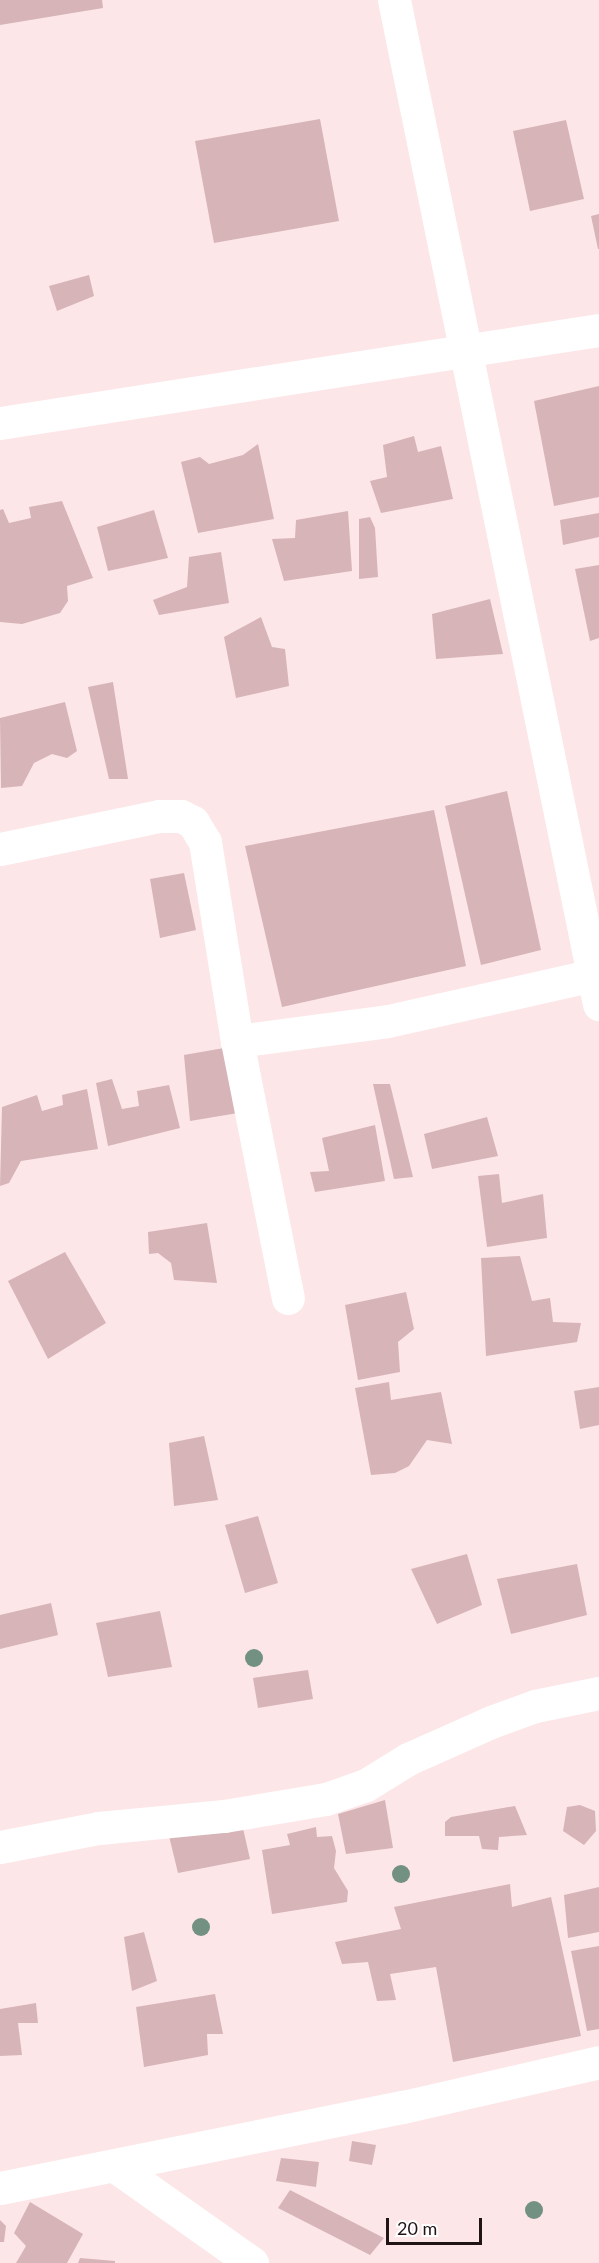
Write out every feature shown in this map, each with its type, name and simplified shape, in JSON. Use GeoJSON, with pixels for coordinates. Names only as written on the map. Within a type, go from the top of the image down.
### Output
{"type":"FeatureCollection","features":[{"type":"Feature","properties":{"kind":"street"},"geometry":{"type":"LineString","coordinates":[[237,1041],[388,1021],[597,984],[394,0]]}},
{"type":"Feature","properties":{"kind":"street"},"geometry":{"type":"LineString","coordinates":[[0,423],[466,354],[599,330]]}},
{"type":"Feature","properties":{"kind":"street"},"geometry":{"type":"LineString","coordinates":[[0,849],[159,816],[181,816],[193,822],[205,842],[237,1041],[288,1298]]}},
{"type":"Feature","properties":{"kind":"street"},"geometry":{"type":"LineString","coordinates":[[0,1847],[99,1828],[234,1815],[327,1799],[366,1785],[408,1759],[491,1722],[535,1706],[599,1693]]}},
{"type":"Feature","properties":{"kind":"street"},"geometry":{"type":"LineString","coordinates":[[0,2188],[115,2166],[599,2062]]}},
{"type":"Feature","properties":{"kind":"street"},"geometry":{"type":"LineString","coordinates":[[115,2166],[252,2263]]}},
{"type":"Feature","properties":{"kind":"building"},"geometry":{"type":"Polygon","coordinates":[[[0,0],[102,0],[103,8],[0,25],[0,0]]]}},
{"type":"Feature","properties":{"kind":"building"},"geometry":{"type":"Polygon","coordinates":[[[320,119],[339,221],[214,243],[195,141],[320,119]]]}},
{"type":"Feature","properties":{"kind":"building"},"geometry":{"type":"Polygon","coordinates":[[[566,120],[584,199],[530,211],[513,131],[566,120]]]}},
{"type":"Feature","properties":{"kind":"building"},"geometry":{"type":"Polygon","coordinates":[[[599,214],[599,249],[598,249],[591,216],[599,214]]]}},
{"type":"Feature","properties":{"kind":"building"},"geometry":{"type":"Polygon","coordinates":[[[89,275],[94,296],[57,311],[49,286],[89,275]]]}},
{"type":"Feature","properties":{"kind":"building"},"geometry":{"type":"Polygon","coordinates":[[[599,386],[599,497],[554,506],[534,401],[599,386]]]}},
{"type":"Feature","properties":{"kind":"building"},"geometry":{"type":"Polygon","coordinates":[[[414,436],[418,452],[441,446],[453,499],[381,513],[370,481],[387,477],[383,445],[414,436]]]}},
{"type":"Feature","properties":{"kind":"building"},"geometry":{"type":"Polygon","coordinates":[[[258,444],[274,519],[198,533],[181,462],[200,457],[209,464],[243,455],[258,444]]]}},
{"type":"Feature","properties":{"kind":"building"},"geometry":{"type":"Polygon","coordinates":[[[62,501],[93,578],[67,586],[68,601],[60,613],[22,624],[0,622],[0,510],[3,509],[9,523],[31,518],[29,507],[62,501]]]}},
{"type":"Feature","properties":{"kind":"building"},"geometry":{"type":"Polygon","coordinates":[[[154,510],[168,558],[108,571],[97,527],[154,510]]]}},
{"type":"Feature","properties":{"kind":"building"},"geometry":{"type":"Polygon","coordinates":[[[348,511],[352,571],[284,581],[272,539],[295,538],[296,520],[348,511]]]}},
{"type":"Feature","properties":{"kind":"building"},"geometry":{"type":"Polygon","coordinates":[[[599,513],[599,537],[563,545],[560,520],[599,513]]]}},
{"type":"Feature","properties":{"kind":"building"},"geometry":{"type":"Polygon","coordinates":[[[370,517],[375,528],[378,577],[359,579],[359,519],[370,517]]]}},
{"type":"Feature","properties":{"kind":"building"},"geometry":{"type":"Polygon","coordinates":[[[221,552],[229,603],[159,615],[153,600],[187,587],[189,557],[221,552]]]}},
{"type":"Feature","properties":{"kind":"building"},"geometry":{"type":"Polygon","coordinates":[[[599,565],[599,638],[590,641],[575,569],[599,565]]]}},
{"type":"Feature","properties":{"kind":"building"},"geometry":{"type":"Polygon","coordinates":[[[490,599],[503,654],[436,659],[432,614],[490,599]]]}},
{"type":"Feature","properties":{"kind":"building"},"geometry":{"type":"Polygon","coordinates":[[[261,617],[272,647],[285,649],[289,686],[236,698],[224,637],[261,617]]]}},
{"type":"Feature","properties":{"kind":"building"},"geometry":{"type":"Polygon","coordinates":[[[113,682],[128,779],[109,779],[88,687],[113,682]]]}},
{"type":"Feature","properties":{"kind":"building"},"geometry":{"type":"Polygon","coordinates":[[[65,702],[77,751],[67,758],[52,754],[34,763],[22,786],[1,788],[0,718],[65,702]]]}},
{"type":"Feature","properties":{"kind":"building"},"geometry":{"type":"Polygon","coordinates":[[[507,791],[541,950],[481,965],[445,806],[507,791]]]}},
{"type":"Feature","properties":{"kind":"building"},"geometry":{"type":"Polygon","coordinates":[[[434,810],[466,966],[282,1007],[245,846],[434,810]]]}},
{"type":"Feature","properties":{"kind":"building"},"geometry":{"type":"Polygon","coordinates":[[[184,873],[196,930],[160,938],[150,879],[184,873]]]}},
{"type":"Feature","properties":{"kind":"building"},"geometry":{"type":"Polygon","coordinates":[[[224,1048],[238,1113],[190,1121],[184,1055],[224,1048]]]}},
{"type":"Feature","properties":{"kind":"building"},"geometry":{"type":"Polygon","coordinates":[[[112,1079],[122,1109],[139,1106],[137,1091],[169,1085],[180,1128],[108,1146],[96,1083],[112,1079]]]}},
{"type":"Feature","properties":{"kind":"building"},"geometry":{"type":"Polygon","coordinates":[[[373,1084],[390,1084],[413,1177],[394,1179],[373,1084]]]}},
{"type":"Feature","properties":{"kind":"building"},"geometry":{"type":"Polygon","coordinates":[[[87,1089],[98,1149],[21,1161],[9,1183],[0,1186],[2,1107],[37,1095],[42,1111],[63,1105],[62,1095],[87,1089]]]}},
{"type":"Feature","properties":{"kind":"building"},"geometry":{"type":"Polygon","coordinates":[[[487,1117],[498,1156],[432,1169],[424,1134],[487,1117]]]}},
{"type":"Feature","properties":{"kind":"building"},"geometry":{"type":"Polygon","coordinates":[[[375,1125],[385,1181],[315,1192],[310,1172],[329,1171],[322,1138],[375,1125]]]}},
{"type":"Feature","properties":{"kind":"building"},"geometry":{"type":"Polygon","coordinates":[[[499,1174],[502,1203],[543,1194],[547,1238],[487,1247],[478,1176],[499,1174]]]}},
{"type":"Feature","properties":{"kind":"building"},"geometry":{"type":"Polygon","coordinates":[[[207,1223],[217,1283],[174,1280],[171,1263],[158,1253],[149,1254],[148,1232],[207,1223]]]}},
{"type":"Feature","properties":{"kind":"building"},"geometry":{"type":"Polygon","coordinates":[[[65,1252],[106,1323],[48,1359],[8,1281],[65,1252]]]}},
{"type":"Feature","properties":{"kind":"building"},"geometry":{"type":"Polygon","coordinates":[[[520,1256],[532,1301],[550,1298],[553,1322],[581,1323],[577,1342],[486,1356],[481,1258],[520,1256]]]}},
{"type":"Feature","properties":{"kind":"building"},"geometry":{"type":"Polygon","coordinates":[[[406,1292],[414,1329],[398,1342],[400,1372],[358,1380],[345,1305],[406,1292]]]}},
{"type":"Feature","properties":{"kind":"building"},"geometry":{"type":"Polygon","coordinates":[[[389,1382],[391,1400],[441,1392],[452,1444],[427,1440],[409,1466],[395,1473],[371,1475],[355,1388],[389,1382]]]}},
{"type":"Feature","properties":{"kind":"building"},"geometry":{"type":"Polygon","coordinates":[[[599,1387],[599,1425],[580,1429],[574,1391],[599,1387]]]}},
{"type":"Feature","properties":{"kind":"building"},"geometry":{"type":"Polygon","coordinates":[[[204,1436],[218,1500],[174,1506],[169,1443],[204,1436]]]}},
{"type":"Feature","properties":{"kind":"building"},"geometry":{"type":"Polygon","coordinates":[[[258,1516],[278,1583],[245,1593],[225,1525],[258,1516]]]}},
{"type":"Feature","properties":{"kind":"building"},"geometry":{"type":"Polygon","coordinates":[[[467,1554],[482,1605],[437,1624],[411,1569],[467,1554]]]}},
{"type":"Feature","properties":{"kind":"building"},"geometry":{"type":"Polygon","coordinates":[[[577,1564],[587,1615],[511,1634],[497,1579],[577,1564]]]}},
{"type":"Feature","properties":{"kind":"building"},"geometry":{"type":"Polygon","coordinates":[[[51,1603],[58,1635],[0,1649],[0,1615],[51,1603]]]}},
{"type":"Feature","properties":{"kind":"building"},"geometry":{"type":"Polygon","coordinates":[[[160,1611],[172,1667],[108,1677],[96,1623],[160,1611]]]}},
{"type":"Feature","properties":{"kind":"building"},"geometry":{"type":"Polygon","coordinates":[[[308,1670],[313,1699],[258,1708],[253,1678],[308,1670]]]}},
{"type":"Feature","properties":{"kind":"building"},"geometry":{"type":"Polygon","coordinates":[[[385,1800],[393,1848],[346,1854],[338,1814],[385,1800]]]}},
{"type":"Feature","properties":{"kind":"building"},"geometry":{"type":"Polygon","coordinates":[[[580,1805],[595,1811],[596,1831],[584,1845],[563,1831],[567,1807],[580,1805]]]}},
{"type":"Feature","properties":{"kind":"building"},"geometry":{"type":"Polygon","coordinates":[[[515,1806],[527,1835],[499,1837],[498,1850],[482,1849],[479,1836],[445,1836],[445,1822],[451,1817],[515,1806]]]}},
{"type":"Feature","properties":{"kind":"building"},"geometry":{"type":"Polygon","coordinates":[[[242,1824],[250,1859],[178,1873],[169,1836],[242,1824]]]}},
{"type":"Feature","properties":{"kind":"building"},"geometry":{"type":"Polygon","coordinates":[[[316,1827],[317,1837],[332,1836],[336,1851],[334,1868],[348,1891],[347,1902],[272,1914],[262,1850],[290,1845],[287,1834],[316,1827]]]}},
{"type":"Feature","properties":{"kind":"building"},"geometry":{"type":"Polygon","coordinates":[[[510,1884],[512,1907],[551,1897],[581,2036],[453,2062],[436,1967],[390,1974],[396,2000],[377,2001],[368,1962],[342,1964],[335,1942],[401,1929],[394,1907],[510,1884]]]}},
{"type":"Feature","properties":{"kind":"building"},"geometry":{"type":"Polygon","coordinates":[[[599,1887],[599,1932],[568,1938],[564,1895],[599,1887]]]}},
{"type":"Feature","properties":{"kind":"building"},"geometry":{"type":"Polygon","coordinates":[[[144,1932],[157,1981],[132,1991],[124,1937],[144,1932]]]}},
{"type":"Feature","properties":{"kind":"building"},"geometry":{"type":"Polygon","coordinates":[[[599,1946],[599,2029],[587,2031],[571,1951],[599,1946]]]}},
{"type":"Feature","properties":{"kind":"building"},"geometry":{"type":"Polygon","coordinates":[[[215,1994],[223,2034],[207,2034],[208,2055],[144,2067],[136,2007],[215,1994]]]}},
{"type":"Feature","properties":{"kind":"building"},"geometry":{"type":"Polygon","coordinates":[[[36,2003],[38,2023],[18,2023],[22,2055],[0,2056],[0,2009],[36,2003]]]}},
{"type":"Feature","properties":{"kind":"building"},"geometry":{"type":"Polygon","coordinates":[[[352,2141],[376,2145],[372,2165],[349,2161],[352,2141]]]}},
{"type":"Feature","properties":{"kind":"building"},"geometry":{"type":"Polygon","coordinates":[[[281,2158],[319,2162],[316,2187],[276,2181],[281,2158]]]}},
{"type":"Feature","properties":{"kind":"building"},"geometry":{"type":"Polygon","coordinates":[[[290,2190],[384,2238],[370,2255],[278,2208],[290,2190]]]}},
{"type":"Feature","properties":{"kind":"building"},"geometry":{"type":"Polygon","coordinates":[[[30,2202],[83,2234],[67,2263],[16,2263],[26,2246],[14,2233],[30,2202]]]}},
{"type":"Feature","properties":{"kind":"building"},"geometry":{"type":"Polygon","coordinates":[[[0,2220],[6,2226],[4,2242],[0,2242],[0,2220]]]}},
{"type":"Feature","properties":{"kind":"building"},"geometry":{"type":"Polygon","coordinates":[[[80,2258],[115,2261],[115,2263],[78,2263],[80,2258]]]}}]}
